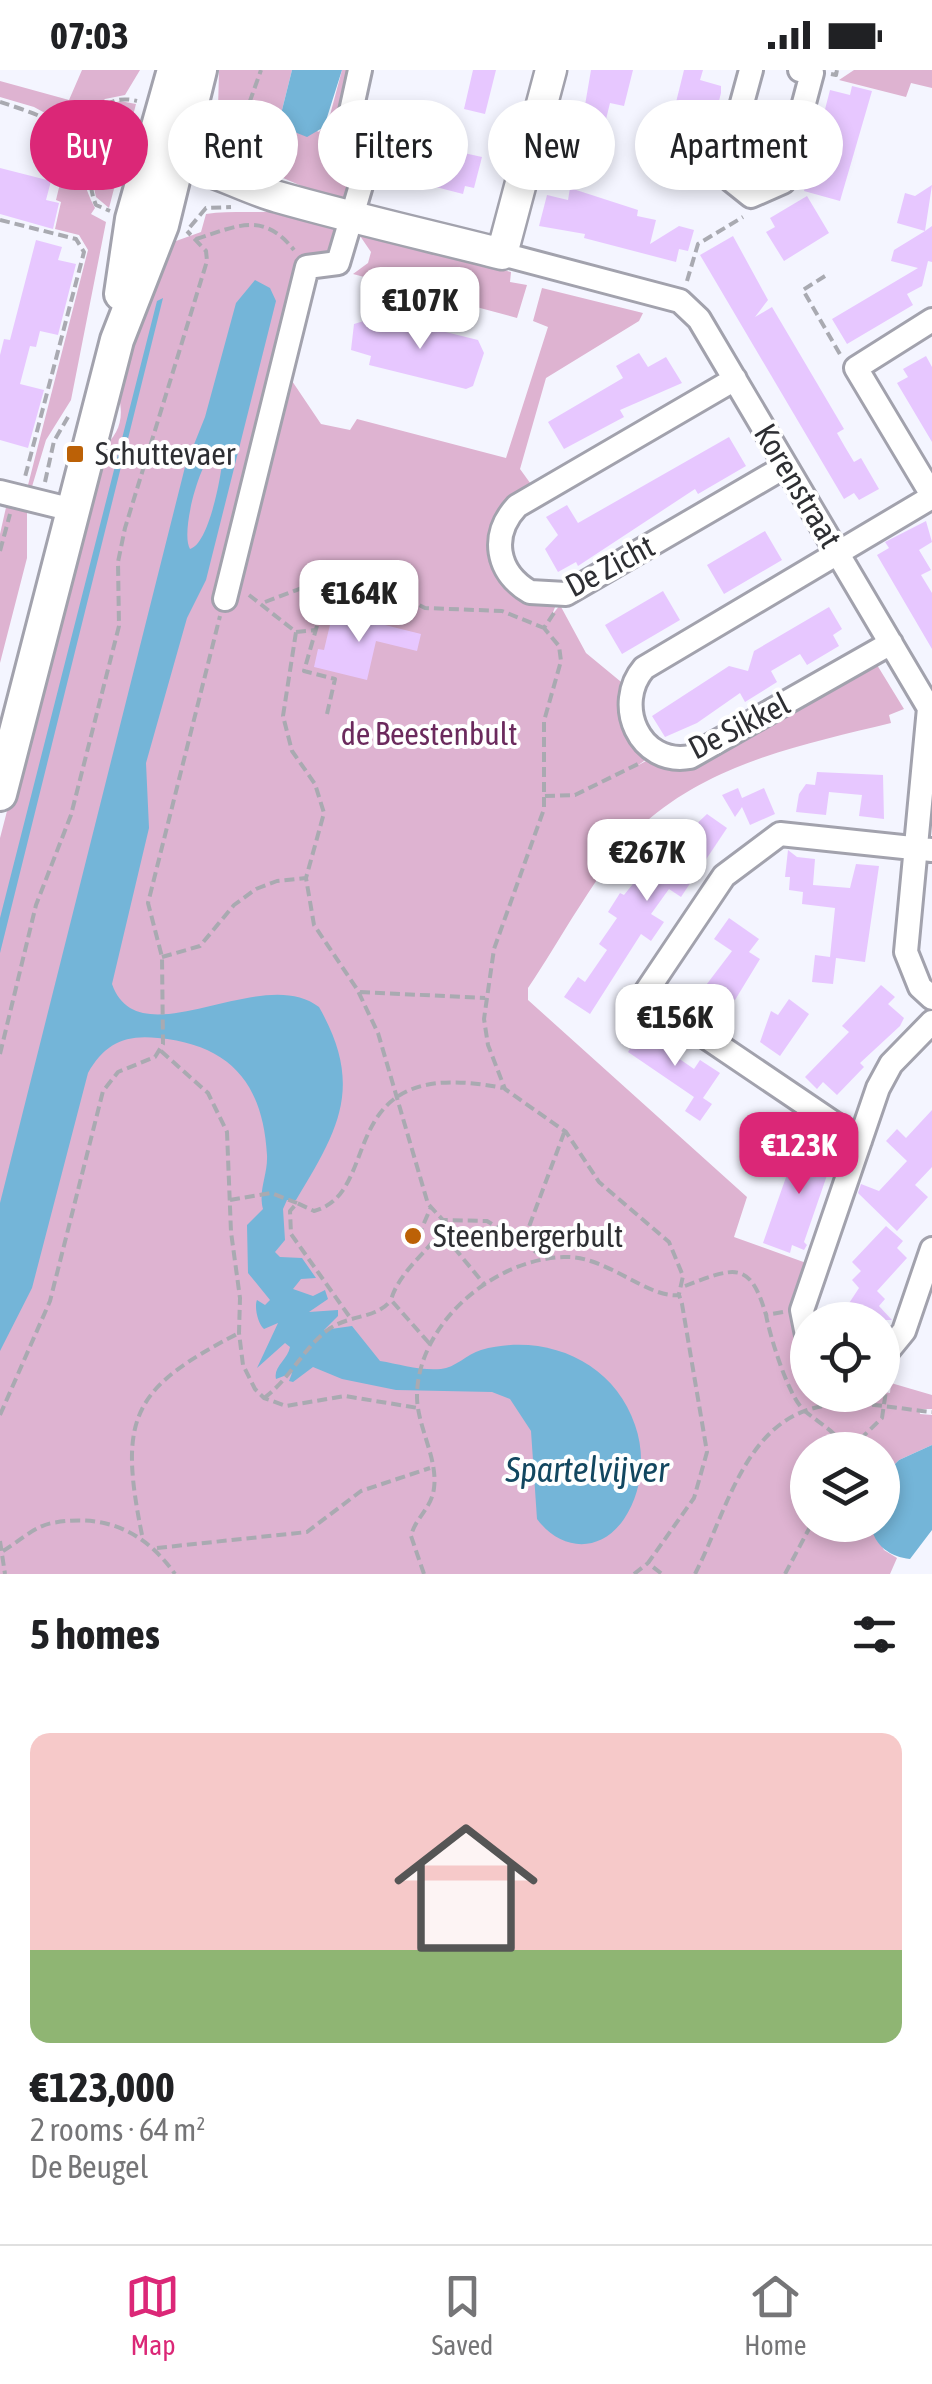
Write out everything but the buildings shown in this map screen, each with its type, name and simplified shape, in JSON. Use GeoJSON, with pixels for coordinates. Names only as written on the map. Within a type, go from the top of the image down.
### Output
{"type":"FeatureCollection","features":[{"type":"Feature","properties":{"kind":"main road"},"geometry":{"type":"LineString","coordinates":[[167,168],[174,70]]}},
{"type":"Feature","properties":{"kind":"main road"},"geometry":{"type":"LineString","coordinates":[[0,794],[117,340],[132,218],[167,168],[200,70]]}},
{"type":"Feature","properties":{"kind":"street"},"geometry":{"type":"LineString","coordinates":[[226,592],[307,266],[338,263],[354,216],[362,182],[348,125],[360,70]]}},
{"type":"Feature","properties":{"kind":"street"},"geometry":{"type":"LineString","coordinates":[[502,254],[551,70]]}},
{"type":"Feature","properties":{"kind":"street"},"geometry":{"type":"LineString","coordinates":[[751,70],[727,158],[731,180],[752,196],[783,182],[812,73],[800,70]]}},
{"type":"Feature","properties":{"kind":"street"},"geometry":{"type":"LineString","coordinates":[[167,168],[217,190],[240,185],[680,302]]}},
{"type":"Feature","properties":{"kind":"street","name":"Korenstraat"},"geometry":{"type":"LineString","coordinates":[[680,302],[699,319],[929,708],[925,849],[906,952],[920,987],[932,998]]}},
{"type":"Feature","properties":{"kind":"street"},"geometry":{"type":"LineString","coordinates":[[837,552],[932,496],[856,368],[932,320]]}},
{"type":"Feature","properties":{"kind":"street","name":"De Zicht"},"geometry":{"type":"LineString","coordinates":[[734,379],[526,499],[510,514],[499,546],[511,578],[530,592],[562,595],[786,466]]}},
{"type":"Feature","properties":{"kind":"street"},"geometry":{"type":"LineString","coordinates":[[12,495],[73,510]]}},
{"type":"Feature","properties":{"kind":"street","name":"De Sikkel"},"geometry":{"type":"LineString","coordinates":[[837,552],[644,668],[631,689],[629,708],[639,734],[656,752],[681,758],[698,753],[891,643]]}},
{"type":"Feature","properties":{"kind":"street"},"geometry":{"type":"LineString","coordinates":[[860,1141],[644,995],[724,876],[780,834],[925,849]]}},
{"type":"Feature","properties":{"kind":"street"},"geometry":{"type":"LineString","coordinates":[[805,1302],[885,1074],[932,1022]]}},
{"type":"Feature","properties":{"kind":"street"},"geometry":{"type":"LineString","coordinates":[[900,1336],[932,1249]]}},
{"type":"Feature","properties":{"kind":"path"},"geometry":{"type":"LineString","coordinates":[[250,100],[261,70]]}},
{"type":"Feature","properties":{"kind":"path"},"geometry":{"type":"LineString","coordinates":[[0,102],[30,111]]}},
{"type":"Feature","properties":{"kind":"path"},"geometry":{"type":"LineString","coordinates":[[93,190],[96,205],[112,212]]}},
{"type":"Feature","properties":{"kind":"path"},"geometry":{"type":"LineString","coordinates":[[0,1054],[36,905],[71,815],[119,626],[118,562],[125,528],[206,262],[206,251],[187,231],[206,208],[245,206],[276,196]]}},
{"type":"Feature","properties":{"kind":"path"},"geometry":{"type":"LineString","coordinates":[[680,302],[698,244],[748,214],[752,196]]}},
{"type":"Feature","properties":{"kind":"path"},"geometry":{"type":"LineString","coordinates":[[0,220],[76,239],[84,252],[12,495],[0,551]]}},
{"type":"Feature","properties":{"kind":"path"},"geometry":{"type":"LineString","coordinates":[[196,239],[234,228],[264,226],[278,230],[307,266]]}},
{"type":"Feature","properties":{"kind":"path"},"geometry":{"type":"LineString","coordinates":[[825,276],[803,290],[846,364],[856,368]]}},
{"type":"Feature","properties":{"kind":"path"},"geometry":{"type":"LineString","coordinates":[[263,603],[307,586],[364,577],[425,608],[502,610],[544,628],[559,646],[561,661],[544,722],[546,796],[532,851],[494,949],[486,998],[488,1045],[505,1089]]}},
{"type":"Feature","properties":{"kind":"path"},"geometry":{"type":"LineString","coordinates":[[327,714],[335,679],[304,671],[328,584]]}},
{"type":"Feature","properties":{"kind":"path"},"geometry":{"type":"LineString","coordinates":[[0,1415],[50,1301],[103,1091],[118,1072],[149,1061],[163,1044],[162,957],[149,912],[149,895],[226,592],[263,603],[296,632],[316,630]]}},
{"type":"Feature","properties":{"kind":"path"},"geometry":{"type":"LineString","coordinates":[[544,628],[562,595]]}},
{"type":"Feature","properties":{"kind":"path"},"geometry":{"type":"LineString","coordinates":[[296,632],[283,716],[292,751],[316,784],[324,813],[306,878],[318,935],[359,992],[378,1033],[393,1096],[431,1207],[444,1223],[451,1244],[484,1285]]}},
{"type":"Feature","properties":{"kind":"path"},"geometry":{"type":"LineString","coordinates":[[546,796],[587,791],[656,752]]}},
{"type":"Feature","properties":{"kind":"path"},"geometry":{"type":"LineString","coordinates":[[162,957],[204,943],[234,906],[256,889],[277,880],[306,878]]}},
{"type":"Feature","properties":{"kind":"path"},"geometry":{"type":"LineString","coordinates":[[359,992],[486,998]]}},
{"type":"Feature","properties":{"kind":"path"},"geometry":{"type":"LineString","coordinates":[[161,1051],[208,1093],[222,1118],[230,1146],[239,1333],[246,1376],[264,1398],[286,1406],[345,1396],[418,1408]]}},
{"type":"Feature","properties":{"kind":"path"},"geometry":{"type":"LineString","coordinates":[[230,1200],[279,1194],[312,1211],[330,1203],[353,1170],[376,1114],[393,1096],[447,1085],[505,1089],[566,1132],[599,1182],[669,1242],[677,1253],[684,1287]]}},
{"type":"Feature","properties":{"kind":"path"},"geometry":{"type":"LineString","coordinates":[[523,1242],[564,1133]]}},
{"type":"Feature","properties":{"kind":"path"},"geometry":{"type":"LineString","coordinates":[[297,1203],[290,1211],[291,1234],[349,1316]]}},
{"type":"Feature","properties":{"kind":"path"},"geometry":{"type":"LineString","coordinates":[[418,1237],[431,1207]]}},
{"type":"Feature","properties":{"kind":"path"},"geometry":{"type":"LineString","coordinates":[[444,1223],[487,1221],[546,1259]]}},
{"type":"Feature","properties":{"kind":"path"},"geometry":{"type":"LineString","coordinates":[[264,1398],[287,1380],[324,1332],[349,1316],[368,1316],[392,1300],[400,1280],[436,1245],[444,1223]]}},
{"type":"Feature","properties":{"kind":"path"},"geometry":{"type":"LineString","coordinates":[[424,1574],[411,1536],[428,1508],[435,1484],[418,1408],[419,1364],[451,1311],[484,1285],[546,1259],[588,1259],[658,1292],[679,1295]]}},
{"type":"Feature","properties":{"kind":"path"},"geometry":{"type":"LineString","coordinates":[[634,1574],[648,1563],[694,1498],[707,1452],[707,1432],[679,1295],[684,1287],[725,1274],[749,1276],[757,1283],[790,1377]]}},
{"type":"Feature","properties":{"kind":"path"},"geometry":{"type":"LineString","coordinates":[[392,1300],[429,1343]]}},
{"type":"Feature","properties":{"kind":"path"},"geometry":{"type":"LineString","coordinates":[[766,1315],[790,1312]]}},
{"type":"Feature","properties":{"kind":"path"},"geometry":{"type":"LineString","coordinates":[[142,1535],[130,1474],[138,1416],[172,1370],[239,1333]]}},
{"type":"Feature","properties":{"kind":"path"},"geometry":{"type":"LineString","coordinates":[[900,1408],[932,1412]]}},
{"type":"Feature","properties":{"kind":"path"},"geometry":{"type":"LineString","coordinates":[[695,1574],[750,1455],[780,1426],[801,1412]]}},
{"type":"Feature","properties":{"kind":"path"},"geometry":{"type":"LineString","coordinates":[[805,1412],[833,1432]]}},
{"type":"Feature","properties":{"kind":"path"},"geometry":{"type":"LineString","coordinates":[[869,1432],[879,1423],[883,1412]]}},
{"type":"Feature","properties":{"kind":"path"},"geometry":{"type":"LineString","coordinates":[[157,1548],[191,1541],[307,1532],[361,1492],[430,1468]]}},
{"type":"Feature","properties":{"kind":"path"},"geometry":{"type":"LineString","coordinates":[[4,1551],[48,1524],[84,1522],[142,1535],[157,1548],[175,1574]]}},
{"type":"Feature","properties":{"kind":"path"},"geometry":{"type":"LineString","coordinates":[[0,1541],[5,1574]]}},
{"type":"Feature","properties":{"kind":"path"},"geometry":{"type":"LineString","coordinates":[[785,1574],[803,1542]]}},
{"type":"Feature","properties":{"kind":"path"},"geometry":{"type":"LineString","coordinates":[[648,1563],[662,1574]]}},
{"type":"Feature","properties":{"kind":"path"},"geometry":{"type":"LineString","coordinates":[[791,1566],[795,1574]]}},
{"type":"Feature","properties":{"kind":"green space"},"geometry":{"type":"Polygon","coordinates":[[[82,70],[140,70],[125,95],[104,100],[69,100],[82,70]]]}},
{"type":"Feature","properties":{"kind":"green space"},"geometry":{"type":"Polygon","coordinates":[[[219,70],[292,70],[284,100],[218,100],[219,70]]]}},
{"type":"Feature","properties":{"kind":"green space"},"geometry":{"type":"Polygon","coordinates":[[[342,70],[355,70],[355,100],[334,100],[342,70]]]}},
{"type":"Feature","properties":{"kind":"green space"},"geometry":{"type":"Polygon","coordinates":[[[854,70],[932,70],[932,88],[911,83],[906,97],[839,80],[854,70]]]}},
{"type":"Feature","properties":{"kind":"green space"},"geometry":{"type":"Polygon","coordinates":[[[0,81],[69,100],[30,100],[30,106],[0,97],[0,81]]]}},
{"type":"Feature","properties":{"kind":"green space"},"geometry":{"type":"Polygon","coordinates":[[[298,122],[318,132],[318,190],[351,190],[347,202],[298,184],[298,122]]]}},
{"type":"Feature","properties":{"kind":"green space"},"geometry":{"type":"Polygon","coordinates":[[[58,190],[87,190],[95,208],[91,214],[106,222],[71,400],[46,440],[31,490],[27,489],[88,250],[79,235],[55,229],[61,202],[56,200],[58,190]]]}},
{"type":"Feature","properties":{"kind":"green space"},"geometry":{"type":"Polygon","coordinates":[[[94,190],[114,190],[109,208],[96,197],[94,190]]]}},
{"type":"Feature","properties":{"kind":"green space","name":"de Beestenbult"},"geometry":{"type":"Polygon","coordinates":[[[287,210],[338,222],[338,252],[311,255],[290,378],[321,424],[350,430],[357,419],[506,458],[548,327],[533,321],[542,288],[643,313],[639,321],[546,378],[520,469],[533,487],[494,552],[557,602],[552,615],[560,605],[586,653],[626,686],[651,756],[637,766],[653,757],[663,762],[874,660],[904,709],[889,715],[891,723],[790,749],[725,772],[665,806],[638,829],[609,863],[528,988],[528,1000],[747,1197],[734,1237],[809,1264],[805,1302],[790,1302],[790,1412],[900,1412],[900,1386],[932,1395],[932,1409],[919,1409],[920,1414],[932,1415],[932,1445],[900,1460],[900,1432],[790,1432],[790,1542],[880,1542],[884,1550],[897,1558],[890,1574],[0,1574],[0,838],[101,450],[119,426],[119,397],[163,237],[176,241],[201,232],[206,214],[287,210]]]}},
{"type":"Feature","properties":{"kind":"green space"},"geometry":{"type":"Polygon","coordinates":[[[358,233],[511,272],[510,282],[527,285],[517,318],[353,274],[368,263],[371,252],[358,233]]]}},
{"type":"Feature","properties":{"kind":"green space"},"geometry":{"type":"Polygon","coordinates":[[[7,503],[27,512],[27,558],[0,663],[0,534],[7,503]]]}},
{"type":"Feature","properties":{"kind":"water"},"geometry":{"type":"Polygon","coordinates":[[[292,70],[342,70],[333,100],[318,100],[318,131],[307,137],[298,133],[298,100],[284,100],[292,70]]]}},
{"type":"Feature","properties":{"kind":"water","name":"Spartelvijver"},"geometry":{"type":"Polygon","coordinates":[[[255,280],[270,288],[276,301],[206,580],[187,618],[146,763],[149,828],[112,984],[126,1005],[148,1014],[174,1013],[266,995],[295,996],[319,1007],[333,1035],[343,1084],[334,1129],[324,1151],[296,1200],[287,1200],[283,1209],[285,1240],[275,1252],[280,1257],[302,1258],[316,1278],[301,1279],[293,1289],[313,1296],[325,1290],[328,1299],[309,1312],[338,1310],[338,1316],[324,1330],[352,1326],[380,1361],[441,1369],[481,1350],[530,1345],[553,1349],[594,1369],[625,1403],[635,1425],[641,1461],[635,1497],[624,1519],[604,1538],[592,1543],[580,1544],[557,1537],[537,1519],[531,1431],[510,1399],[492,1392],[396,1390],[342,1379],[313,1367],[293,1382],[289,1381],[292,1373],[276,1379],[290,1347],[285,1343],[257,1368],[278,1323],[262,1327],[257,1300],[265,1305],[270,1300],[248,1273],[247,1225],[263,1209],[267,1162],[264,1130],[259,1108],[238,1072],[205,1049],[183,1042],[135,1038],[108,1048],[88,1073],[32,1288],[0,1351],[0,1203],[185,467],[205,417],[236,303],[255,280]],[[217,448],[198,480],[188,528],[190,549],[209,522],[223,454],[217,448]]]}},
{"type":"Feature","properties":{"kind":"water"},"geometry":{"type":"Polygon","coordinates":[[[163,298],[0,953],[0,918],[157,301],[163,298]]]}},
{"type":"Feature","properties":{"kind":"water"},"geometry":{"type":"Polygon","coordinates":[[[932,1445],[932,1530],[910,1559],[890,1553],[878,1542],[900,1542],[900,1460],[932,1445]]]}},
{"type":"Feature","properties":{"kind":"place","name":"Schuttevaer"},"geometry":{"type":"Point","coordinates":[75,454]}},
{"type":"Feature","properties":{"kind":"place","name":"Steenbergerbult"},"geometry":{"type":"Point","coordinates":[413,1236]}}]}
